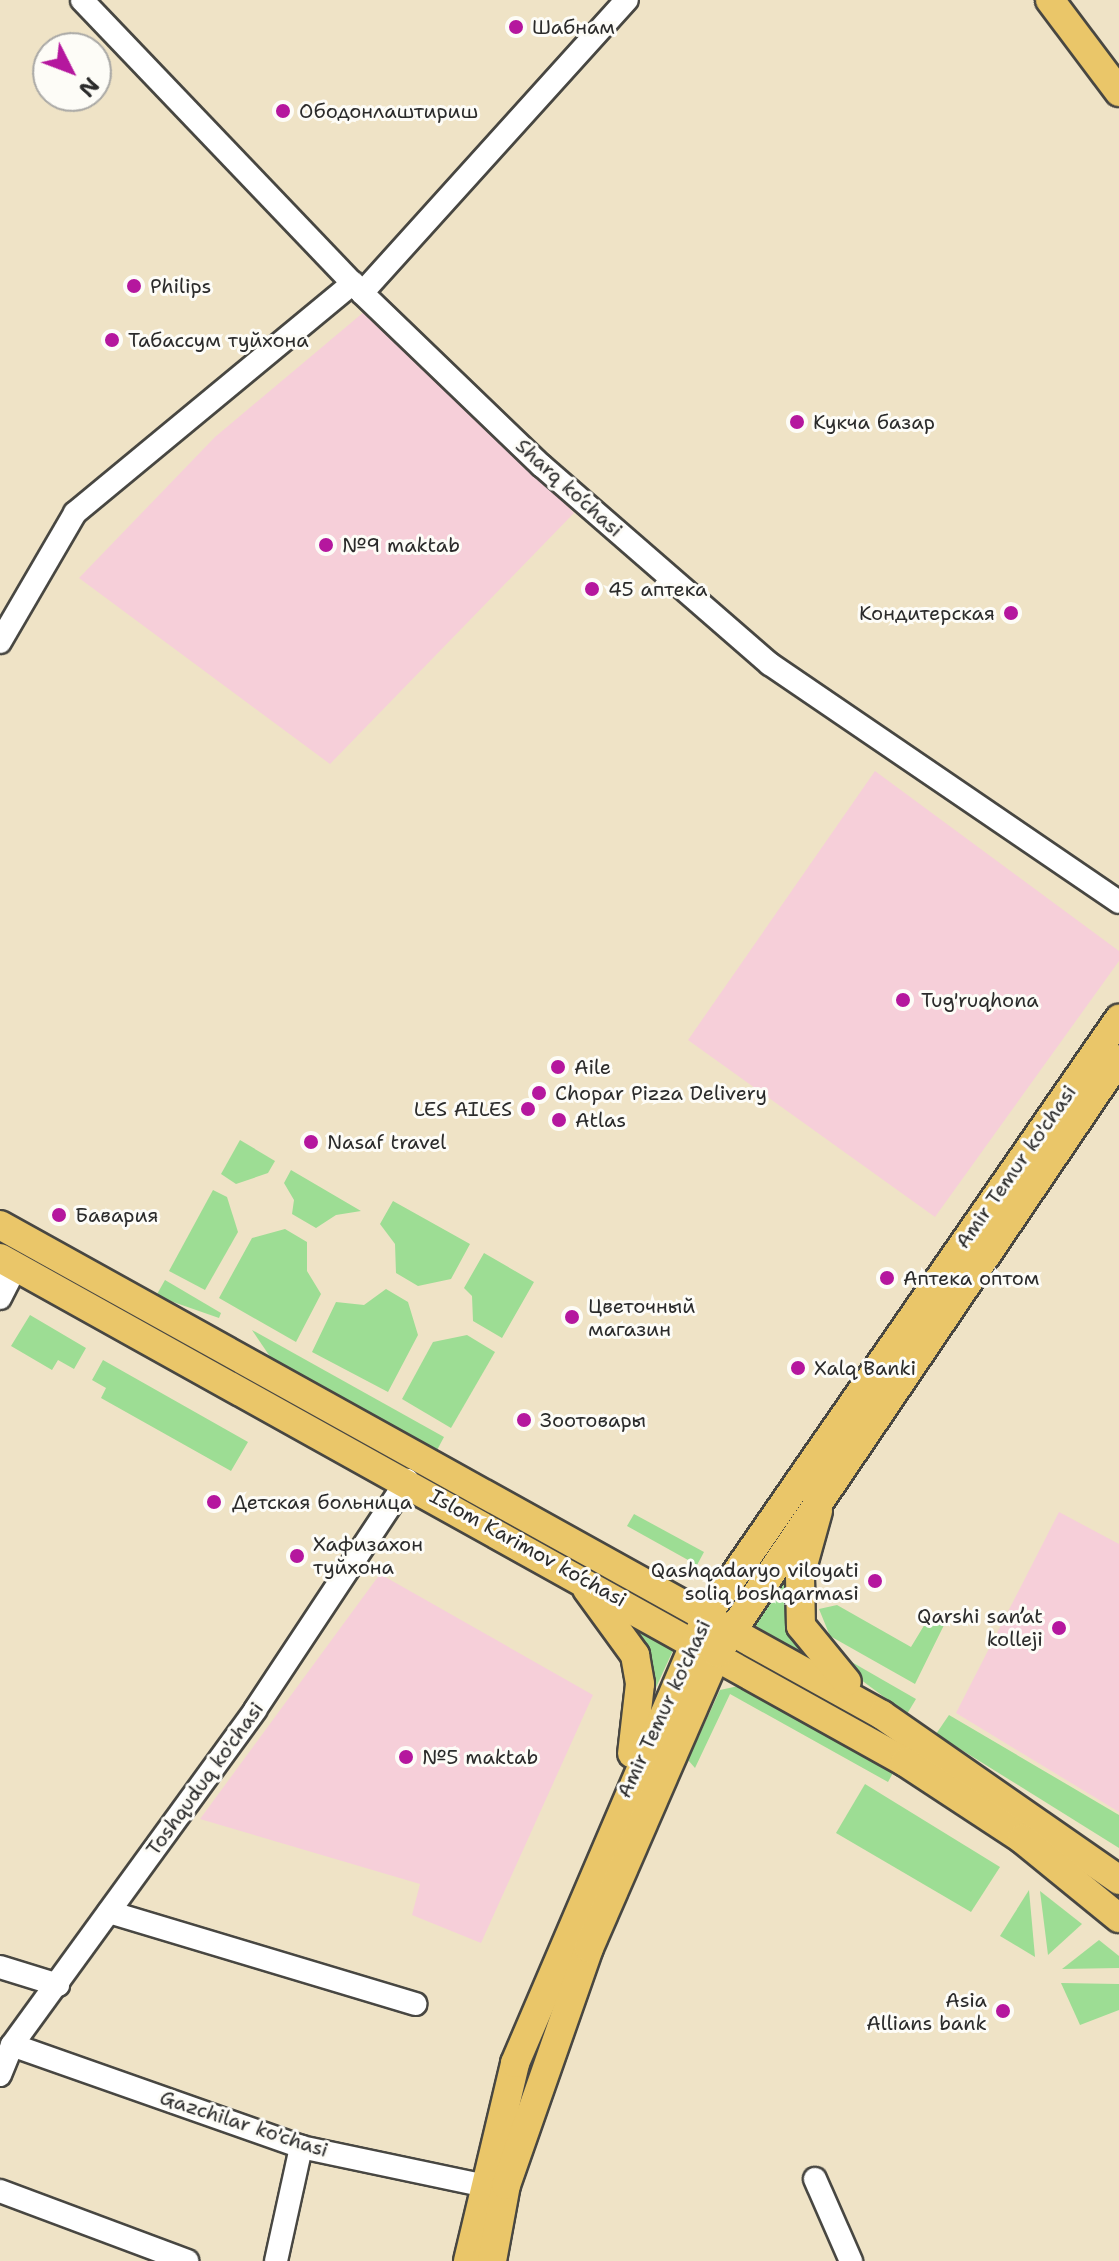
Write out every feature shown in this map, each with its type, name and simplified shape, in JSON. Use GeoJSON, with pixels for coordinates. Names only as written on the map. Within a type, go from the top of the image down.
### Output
{"type":"FeatureCollection","features":[{"type":"Feature","properties":{"kind":"main road"},"geometry":{"type":"LineString","coordinates":[[1050,0],[1119,92]]}},
{"type":"Feature","properties":{"kind":"main road","name":"Amir Temur ko'chasi"},"geometry":{"type":"LineString","coordinates":[[468,2261],[481,2185],[515,2063],[627,1789],[712,1634],[1119,1019]]}},
{"type":"Feature","properties":{"kind":"main road","name":"Amir Temur ko'chasi"},"geometry":{"type":"LineString","coordinates":[[492,2261],[506,2185],[589,1948],[712,1634],[827,1483],[1119,1059]]}},
{"type":"Feature","properties":{"kind":"main road","name":"Islom Karimov ko‘chasi"},"geometry":{"type":"LineString","coordinates":[[0,1225],[712,1634],[1022,1839],[1119,1918]]}},
{"type":"Feature","properties":{"kind":"main road","name":"Islom Karimov ko‘chasi"},"geometry":{"type":"LineString","coordinates":[[8,1262],[573,1574],[712,1634],[882,1715],[1119,1880]]}},
{"type":"Feature","properties":{"kind":"main road"},"geometry":{"type":"LineString","coordinates":[[827,1483],[800,1576],[801,1626],[822,1658],[882,1715]]}},
{"type":"Feature","properties":{"kind":"main road"},"geometry":{"type":"LineString","coordinates":[[573,1574],[635,1655],[639,1706],[627,1789]]}},
{"type":"Feature","properties":{"kind":"street","name":"Sharq ko‘chasi"},"geometry":{"type":"LineString","coordinates":[[82,0],[357,288],[542,466],[770,664],[1119,902]]}},
{"type":"Feature","properties":{"kind":"street"},"geometry":{"type":"LineString","coordinates":[[0,642],[75,513],[357,288],[627,0]]}},
{"type":"Feature","properties":{"kind":"street"},"geometry":{"type":"LineString","coordinates":[[0,1298],[8,1262]]}},
{"type":"Feature","properties":{"kind":"street","name":"Toshquduq ko'chasi"},"geometry":{"type":"LineString","coordinates":[[0,2075],[12,2045],[58,1985],[407,1480]]}},
{"type":"Feature","properties":{"kind":"street"},"geometry":{"type":"LineString","coordinates":[[109,1912],[416,2004]]}},
{"type":"Feature","properties":{"kind":"street"},"geometry":{"type":"LineString","coordinates":[[0,1967],[58,1985]]}},
{"type":"Feature","properties":{"kind":"street","name":"Gazchilar ko'chasi"},"geometry":{"type":"LineString","coordinates":[[12,2045],[301,2147],[481,2185]]}},
{"type":"Feature","properties":{"kind":"street"},"geometry":{"type":"LineString","coordinates":[[276,2261],[301,2147]]}},
{"type":"Feature","properties":{"kind":"street"},"geometry":{"type":"LineString","coordinates":[[815,2179],[851,2261]]}},
{"type":"Feature","properties":{"kind":"street"},"geometry":{"type":"LineString","coordinates":[[0,2191],[187,2261]]}},
{"type":"Feature","properties":{"kind":"shaded area","name":"№9 maktab"},"geometry":{"type":"Polygon","coordinates":[[[371,306],[574,513],[330,764],[79,578],[215,437],[371,306]]]}},
{"type":"Feature","properties":{"kind":"shaded area","name":"Tug'ruqhona"},"geometry":{"type":"Polygon","coordinates":[[[875,771],[1119,951],[1119,961],[935,1217],[688,1040],[875,771]]]}},
{"type":"Feature","properties":{"kind":"shaded area","name":"Qarshi san’at kolleji"},"geometry":{"type":"Polygon","coordinates":[[[1059,1512],[1119,1544],[1119,1812],[956,1713],[1059,1512]]]}},
{"type":"Feature","properties":{"kind":"shaded area","name":"№5 maktab"},"geometry":{"type":"Polygon","coordinates":[[[380,1574],[593,1695],[481,1943],[412,1915],[420,1884],[200,1819],[380,1574]]]}},
{"type":"Feature","properties":{"kind":"green space"},"geometry":{"type":"Polygon","coordinates":[[[240,1140],[275,1161],[268,1173],[236,1184],[221,1174],[240,1140]]]}},
{"type":"Feature","properties":{"kind":"green space"},"geometry":{"type":"Polygon","coordinates":[[[291,1170],[361,1211],[336,1215],[316,1228],[292,1214],[294,1200],[284,1183],[291,1170]]]}},
{"type":"Feature","properties":{"kind":"green space"},"geometry":{"type":"Polygon","coordinates":[[[213,1190],[227,1197],[238,1232],[205,1290],[169,1271],[213,1190]]]}},
{"type":"Feature","properties":{"kind":"green space"},"geometry":{"type":"Polygon","coordinates":[[[393,1201],[470,1244],[451,1279],[418,1286],[396,1273],[395,1244],[380,1224],[393,1201]]]}},
{"type":"Feature","properties":{"kind":"green space"},"geometry":{"type":"Polygon","coordinates":[[[285,1229],[307,1242],[307,1271],[321,1294],[296,1342],[219,1298],[252,1238],[285,1229]]]}},
{"type":"Feature","properties":{"kind":"green space"},"geometry":{"type":"Polygon","coordinates":[[[484,1253],[534,1282],[502,1338],[473,1321],[472,1296],[464,1288],[484,1253]]]}},
{"type":"Feature","properties":{"kind":"green space"},"geometry":{"type":"Polygon","coordinates":[[[165,1280],[221,1313],[219,1318],[156,1296],[165,1280]]]}},
{"type":"Feature","properties":{"kind":"green space"},"geometry":{"type":"Polygon","coordinates":[[[386,1289],[408,1302],[418,1335],[388,1392],[312,1352],[336,1302],[364,1305],[386,1289]]]}},
{"type":"Feature","properties":{"kind":"green space"},"geometry":{"type":"Polygon","coordinates":[[[30,1315],[86,1348],[74,1369],[58,1360],[52,1370],[11,1346],[30,1315]]]}},
{"type":"Feature","properties":{"kind":"green space"},"geometry":{"type":"Polygon","coordinates":[[[252,1330],[444,1437],[436,1452],[273,1361],[252,1330]]]}},
{"type":"Feature","properties":{"kind":"green space"},"geometry":{"type":"Polygon","coordinates":[[[467,1335],[495,1352],[451,1428],[402,1399],[433,1342],[467,1335]]]}},
{"type":"Feature","properties":{"kind":"green space"},"geometry":{"type":"Polygon","coordinates":[[[103,1360],[248,1442],[231,1471],[101,1398],[106,1388],[92,1380],[103,1360]]]}},
{"type":"Feature","properties":{"kind":"green space"},"geometry":{"type":"Polygon","coordinates":[[[634,1514],[704,1552],[697,1565],[627,1526],[634,1514]]]}},
{"type":"Feature","properties":{"kind":"green space"},"geometry":{"type":"Polygon","coordinates":[[[797,1555],[818,1663],[751,1623],[797,1555]]]}},
{"type":"Feature","properties":{"kind":"green space"},"geometry":{"type":"Polygon","coordinates":[[[837,1605],[911,1647],[931,1614],[945,1623],[915,1684],[830,1636],[819,1609],[837,1605]]]}},
{"type":"Feature","properties":{"kind":"green space"},"geometry":{"type":"Polygon","coordinates":[[[620,1616],[675,1646],[648,1705],[620,1616]]]}},
{"type":"Feature","properties":{"kind":"green space"},"geometry":{"type":"Polygon","coordinates":[[[829,1649],[916,1699],[907,1714],[841,1665],[829,1649]]]}},
{"type":"Feature","properties":{"kind":"green space"},"geometry":{"type":"Polygon","coordinates":[[[743,1685],[894,1771],[888,1782],[730,1694],[695,1768],[688,1760],[720,1690],[743,1685]]]}},
{"type":"Feature","properties":{"kind":"green space"},"geometry":{"type":"Polygon","coordinates":[[[949,1715],[1119,1815],[1119,1848],[936,1734],[949,1715]]]}},
{"type":"Feature","properties":{"kind":"green space"},"geometry":{"type":"Polygon","coordinates":[[[865,1784],[1000,1867],[971,1912],[836,1833],[865,1784]]]}},
{"type":"Feature","properties":{"kind":"green space"},"geometry":{"type":"Polygon","coordinates":[[[1029,1890],[1035,1957],[1000,1936],[1029,1890]]]}},
{"type":"Feature","properties":{"kind":"green space"},"geometry":{"type":"Polygon","coordinates":[[[1040,1891],[1082,1924],[1048,1955],[1040,1891]]]}},
{"type":"Feature","properties":{"kind":"green space"},"geometry":{"type":"Polygon","coordinates":[[[1099,1940],[1119,1956],[1119,1968],[1062,1969],[1099,1940]]]}},
{"type":"Feature","properties":{"kind":"green space"},"geometry":{"type":"Polygon","coordinates":[[[1061,1983],[1119,1984],[1119,2010],[1080,2025],[1061,1983]]]}},
{"type":"Feature","properties":{"kind":"place","name":"Шабнам"},"geometry":{"type":"Point","coordinates":[516,27]}},
{"type":"Feature","properties":{"kind":"place","name":"Ободонлаштириш"},"geometry":{"type":"Point","coordinates":[283,111]}},
{"type":"Feature","properties":{"kind":"place","name":"Philips"},"geometry":{"type":"Point","coordinates":[134,286]}},
{"type":"Feature","properties":{"kind":"place","name":"Табассум туйхона"},"geometry":{"type":"Point","coordinates":[112,340]}},
{"type":"Feature","properties":{"kind":"place","name":"Кукча базар"},"geometry":{"type":"Point","coordinates":[797,422]}},
{"type":"Feature","properties":{"kind":"place","name":"№9 maktab"},"geometry":{"type":"Point","coordinates":[326,545]}},
{"type":"Feature","properties":{"kind":"place","name":"45 аптека"},"geometry":{"type":"Point","coordinates":[592,589]}},
{"type":"Feature","properties":{"kind":"place","name":"Кондитерская"},"geometry":{"type":"Point","coordinates":[1011,613]}},
{"type":"Feature","properties":{"kind":"place","name":"Tug'ruqhona"},"geometry":{"type":"Point","coordinates":[903,1000]}},
{"type":"Feature","properties":{"kind":"place","name":"Aile"},"geometry":{"type":"Point","coordinates":[558,1067]}},
{"type":"Feature","properties":{"kind":"place","name":"Chopar Pizza Delivery"},"geometry":{"type":"Point","coordinates":[539,1093]}},
{"type":"Feature","properties":{"kind":"place","name":"LES AILES"},"geometry":{"type":"Point","coordinates":[528,1109]}},
{"type":"Feature","properties":{"kind":"place","name":"Atlas"},"geometry":{"type":"Point","coordinates":[559,1120]}},
{"type":"Feature","properties":{"kind":"place","name":"Nasaf travel"},"geometry":{"type":"Point","coordinates":[311,1142]}},
{"type":"Feature","properties":{"kind":"place","name":"Бавария"},"geometry":{"type":"Point","coordinates":[59,1215]}},
{"type":"Feature","properties":{"kind":"place","name":"Аптека оптом"},"geometry":{"type":"Point","coordinates":[887,1278]}},
{"type":"Feature","properties":{"kind":"place","name":"Цветочный магазин"},"geometry":{"type":"Point","coordinates":[572,1317]}},
{"type":"Feature","properties":{"kind":"place","name":"Xalq Banki"},"geometry":{"type":"Point","coordinates":[798,1368]}},
{"type":"Feature","properties":{"kind":"place","name":"Зоотовары"},"geometry":{"type":"Point","coordinates":[524,1420]}},
{"type":"Feature","properties":{"kind":"place","name":"Детская больница"},"geometry":{"type":"Point","coordinates":[214,1502]}},
{"type":"Feature","properties":{"kind":"place","name":"Хафизахон туйхона"},"geometry":{"type":"Point","coordinates":[297,1556]}},
{"type":"Feature","properties":{"kind":"place","name":"Qashqadaryo viloyati soliq boshqarmasi"},"geometry":{"type":"Point","coordinates":[875,1581]}},
{"type":"Feature","properties":{"kind":"place","name":"Qarshi san’at kolleji"},"geometry":{"type":"Point","coordinates":[1059,1628]}},
{"type":"Feature","properties":{"kind":"place","name":"№5 maktab"},"geometry":{"type":"Point","coordinates":[406,1757]}},
{"type":"Feature","properties":{"kind":"place","name":"Asia Allians bank"},"geometry":{"type":"Point","coordinates":[1003,2011]}}]}
